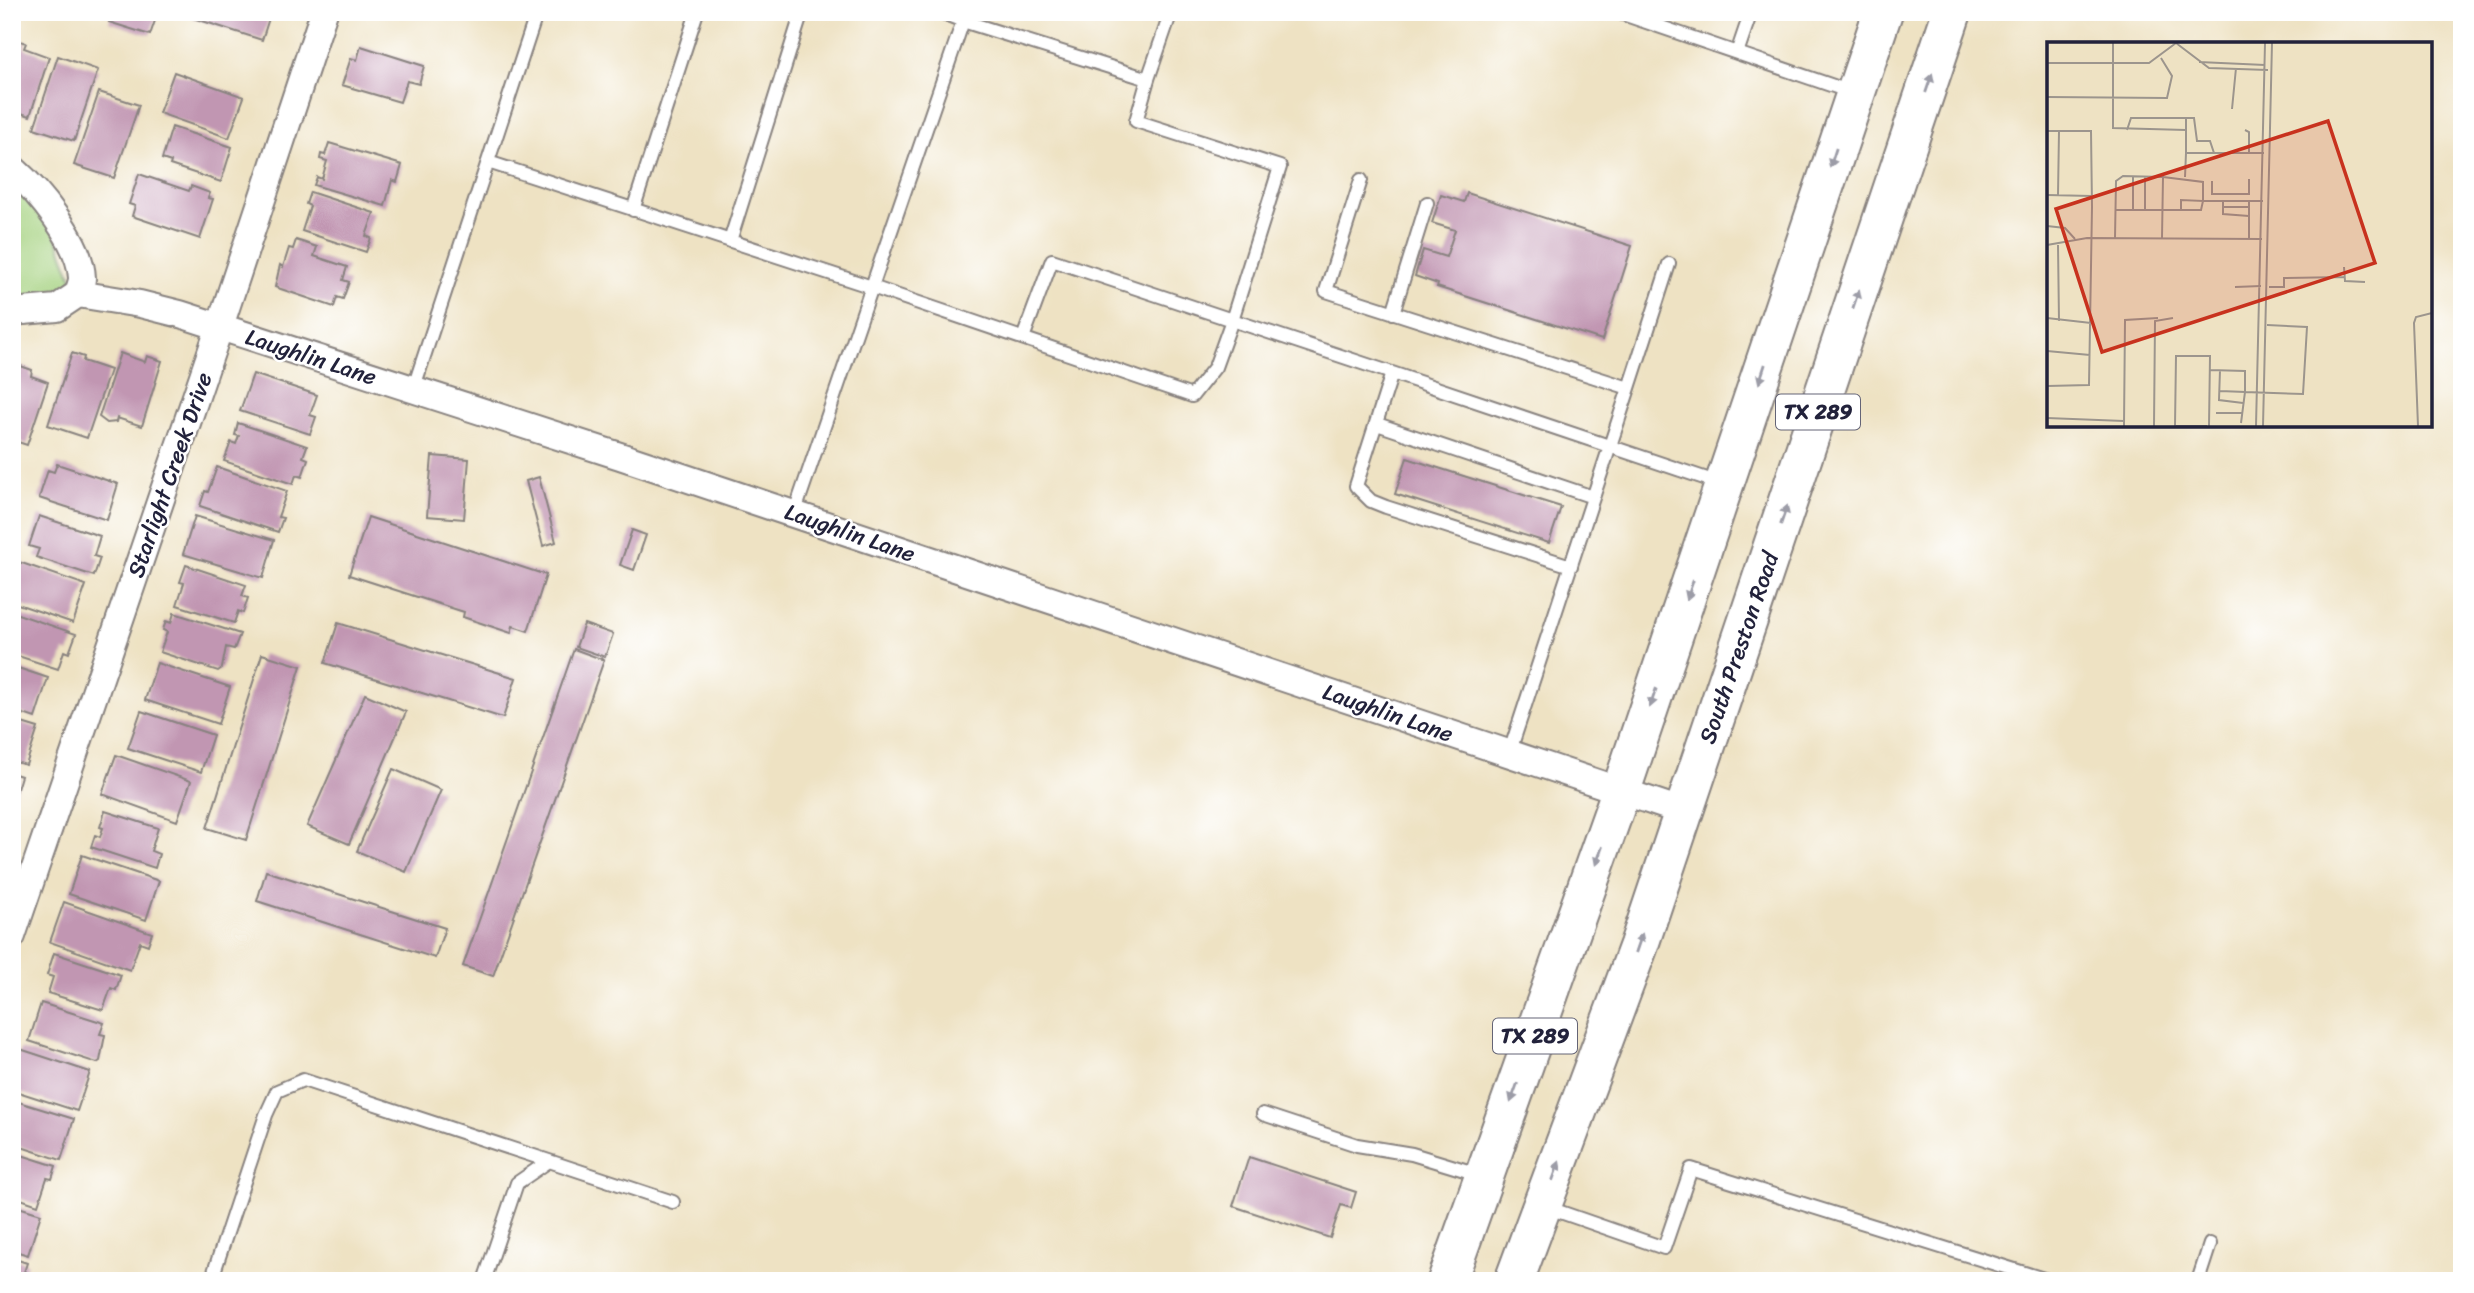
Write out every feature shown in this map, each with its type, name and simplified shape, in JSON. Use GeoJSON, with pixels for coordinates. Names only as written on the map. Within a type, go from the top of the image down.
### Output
{"type":"FeatureCollection","features":[{"type":"Feature","properties":{"kind":"main road","name":"TX 289"},"geometry":{"type":"LineString","coordinates":[[1447,1281],[1622,791],[1883,12]]}},
{"type":"Feature","properties":{"kind":"main road","name":"South Preston Road"},"geometry":{"type":"LineString","coordinates":[[1514,1281],[1616,1007],[1684,812],[1952,12]]}},
{"type":"Feature","properties":{"kind":"street","name":"Starlight Creek Drive"},"geometry":{"type":"LineString","coordinates":[[12,936],[324,12]]}},
{"type":"Feature","properties":{"kind":"street"},"geometry":{"type":"LineString","coordinates":[[12,168],[42,199],[62,225],[82,278],[78,294],[57,308],[12,312]]}},
{"type":"Feature","properties":{"kind":"street","name":"Laughlin Lane"},"geometry":{"type":"LineString","coordinates":[[78,294],[140,304],[220,326],[794,514],[1684,812]]}},
{"type":"Feature","properties":{"kind":"lane"},"geometry":{"type":"LineString","coordinates":[[413,390],[537,12]]}},
{"type":"Feature","properties":{"kind":"lane"},"geometry":{"type":"LineString","coordinates":[[633,210],[697,12]]}},
{"type":"Feature","properties":{"kind":"lane"},"geometry":{"type":"LineString","coordinates":[[730,241],[802,12]]}},
{"type":"Feature","properties":{"kind":"lane"},"geometry":{"type":"LineString","coordinates":[[940,12],[1148,79]]}},
{"type":"Feature","properties":{"kind":"lane"},"geometry":{"type":"LineString","coordinates":[[488,162],[872,287],[1192,396],[1215,367],[1280,167],[1136,121],[1171,12]]}},
{"type":"Feature","properties":{"kind":"lane"},"geometry":{"type":"LineString","coordinates":[[1617,12],[1855,94]]}},
{"type":"Feature","properties":{"kind":"lane"},"geometry":{"type":"LineString","coordinates":[[1737,53],[1751,12]]}},
{"type":"Feature","properties":{"kind":"lane"},"geometry":{"type":"LineString","coordinates":[[794,514],[963,20]]}},
{"type":"Feature","properties":{"kind":"lane"},"geometry":{"type":"LineString","coordinates":[[1362,180],[1326,291],[1629,388]]}},
{"type":"Feature","properties":{"kind":"lane"},"geometry":{"type":"LineString","coordinates":[[1393,313],[1427,203]]}},
{"type":"Feature","properties":{"kind":"lane"},"geometry":{"type":"LineString","coordinates":[[1023,338],[1052,260],[1726,485]]}},
{"type":"Feature","properties":{"kind":"lane"},"geometry":{"type":"LineString","coordinates":[[1509,754],[1669,264]]}},
{"type":"Feature","properties":{"kind":"lane"},"geometry":{"type":"LineString","coordinates":[[1392,373],[1356,486],[1370,501],[1571,566]]}},
{"type":"Feature","properties":{"kind":"lane"},"geometry":{"type":"LineString","coordinates":[[1377,424],[1593,497]]}},
{"type":"Feature","properties":{"kind":"lane"},"geometry":{"type":"LineString","coordinates":[[211,1281],[277,1091],[303,1080],[673,1202]]}},
{"type":"Feature","properties":{"kind":"lane"},"geometry":{"type":"LineString","coordinates":[[1264,1114],[1357,1145],[1412,1154],[1485,1177]]}},
{"type":"Feature","properties":{"kind":"lane"},"geometry":{"type":"LineString","coordinates":[[484,1281],[517,1183],[549,1161]]}},
{"type":"Feature","properties":{"kind":"lane"},"geometry":{"type":"LineString","coordinates":[[1543,1206],[1664,1248],[1691,1169],[2050,1281]]}},
{"type":"Feature","properties":{"kind":"lane"},"geometry":{"type":"LineString","coordinates":[[2198,1281],[2210,1244]]}},
{"type":"Feature","properties":{"kind":"green space"},"geometry":{"type":"Polygon","coordinates":[[[12,168],[42,199],[78,294],[12,312],[12,168]]]}},
{"type":"Feature","properties":{"kind":"building"},"geometry":{"type":"Polygon","coordinates":[[[112,12],[158,12],[150,35],[109,22],[112,12]]]}},
{"type":"Feature","properties":{"kind":"building"},"geometry":{"type":"Polygon","coordinates":[[[194,12],[271,12],[262,40],[193,18],[194,12]]]}},
{"type":"Feature","properties":{"kind":"building"},"geometry":{"type":"Polygon","coordinates":[[[12,38],[26,43],[24,48],[49,57],[30,116],[12,110],[12,38]]]}},
{"type":"Feature","properties":{"kind":"building"},"geometry":{"type":"Polygon","coordinates":[[[361,46],[424,66],[419,84],[407,81],[400,102],[342,85],[351,58],[357,60],[361,46]]]}},
{"type":"Feature","properties":{"kind":"building"},"geometry":{"type":"Polygon","coordinates":[[[58,56],[98,70],[74,141],[34,128],[58,56]]]}},
{"type":"Feature","properties":{"kind":"building"},"geometry":{"type":"Polygon","coordinates":[[[174,72],[244,97],[229,138],[159,113],[174,72]]]}},
{"type":"Feature","properties":{"kind":"building"},"geometry":{"type":"Polygon","coordinates":[[[99,92],[139,105],[114,178],[74,165],[99,92]]]}},
{"type":"Feature","properties":{"kind":"building"},"geometry":{"type":"Polygon","coordinates":[[[172,127],[232,147],[221,182],[170,165],[171,162],[162,159],[172,127]]]}},
{"type":"Feature","properties":{"kind":"building"},"geometry":{"type":"Polygon","coordinates":[[[329,143],[402,165],[397,182],[392,180],[385,206],[314,185],[317,177],[322,179],[327,161],[320,159],[321,154],[325,155],[329,143]]]}},
{"type":"Feature","properties":{"kind":"building"},"geometry":{"type":"Polygon","coordinates":[[[139,174],[189,191],[191,186],[210,193],[208,198],[213,199],[200,239],[132,216],[135,206],[129,204],[139,174]]]}},
{"type":"Feature","properties":{"kind":"building"},"geometry":{"type":"Polygon","coordinates":[[[310,192],[374,213],[366,236],[371,238],[366,252],[302,231],[310,206],[306,204],[310,192]]]}},
{"type":"Feature","properties":{"kind":"building"},"geometry":{"type":"Polygon","coordinates":[[[1467,193],[1632,246],[1602,340],[1437,287],[1438,284],[1415,276],[1423,250],[1446,257],[1455,230],[1432,223],[1441,195],[1464,202],[1467,193]]]}},
{"type":"Feature","properties":{"kind":"building"},"geometry":{"type":"Polygon","coordinates":[[[296,240],[317,247],[314,256],[347,267],[343,280],[349,282],[343,299],[337,297],[334,307],[275,287],[280,265],[283,267],[289,248],[293,249],[296,240]]]}},
{"type":"Feature","properties":{"kind":"building"},"geometry":{"type":"Polygon","coordinates":[[[72,353],[84,357],[83,361],[110,370],[87,438],[48,425],[72,353]]]}},
{"type":"Feature","properties":{"kind":"building"},"geometry":{"type":"Polygon","coordinates":[[[120,353],[145,362],[147,356],[162,361],[142,426],[117,418],[116,422],[107,423],[99,417],[120,353]]]}},
{"type":"Feature","properties":{"kind":"building"},"geometry":{"type":"Polygon","coordinates":[[[12,363],[32,370],[31,376],[48,382],[27,445],[12,440],[12,363]]]}},
{"type":"Feature","properties":{"kind":"building"},"geometry":{"type":"Polygon","coordinates":[[[253,374],[317,395],[310,415],[316,417],[310,434],[240,411],[253,374]]]}},
{"type":"Feature","properties":{"kind":"building"},"geometry":{"type":"Polygon","coordinates":[[[238,423],[307,446],[303,457],[308,459],[302,477],[296,475],[293,484],[224,461],[231,442],[236,444],[239,436],[235,435],[238,423]]]}},
{"type":"Feature","properties":{"kind":"building"},"geometry":{"type":"Polygon","coordinates":[[[432,456],[469,459],[464,519],[427,516],[432,456]]]}},
{"type":"Feature","properties":{"kind":"building"},"geometry":{"type":"Polygon","coordinates":[[[1407,458],[1561,507],[1549,543],[1395,494],[1407,458]]]}},
{"type":"Feature","properties":{"kind":"building"},"geometry":{"type":"Polygon","coordinates":[[[57,464],[118,484],[107,520],[39,498],[48,470],[54,472],[57,464]]]}},
{"type":"Feature","properties":{"kind":"building"},"geometry":{"type":"Polygon","coordinates":[[[217,467],[287,491],[278,517],[283,518],[278,532],[200,506],[217,467]]]}},
{"type":"Feature","properties":{"kind":"building"},"geometry":{"type":"Polygon","coordinates":[[[539,477],[556,542],[543,546],[526,481],[539,477]]]}},
{"type":"Feature","properties":{"kind":"building"},"geometry":{"type":"Polygon","coordinates":[[[39,516],[100,536],[94,556],[100,558],[94,576],[36,557],[39,549],[29,546],[39,516]]]}},
{"type":"Feature","properties":{"kind":"building"},"geometry":{"type":"Polygon","coordinates":[[[195,516],[274,540],[263,578],[183,554],[195,516]]]}},
{"type":"Feature","properties":{"kind":"building"},"geometry":{"type":"Polygon","coordinates":[[[368,517],[546,575],[528,631],[513,626],[511,633],[463,617],[464,612],[349,575],[368,517]]]}},
{"type":"Feature","properties":{"kind":"building"},"geometry":{"type":"Polygon","coordinates":[[[632,530],[646,535],[634,570],[620,565],[632,530]]]}},
{"type":"Feature","properties":{"kind":"building"},"geometry":{"type":"Polygon","coordinates":[[[13,560],[86,585],[73,623],[12,602],[13,560]]]}},
{"type":"Feature","properties":{"kind":"building"},"geometry":{"type":"Polygon","coordinates":[[[186,565],[246,585],[242,596],[248,598],[243,613],[238,611],[234,623],[177,605],[184,583],[180,582],[186,565]]]}},
{"type":"Feature","properties":{"kind":"building"},"geometry":{"type":"Polygon","coordinates":[[[12,612],[76,634],[69,653],[64,651],[58,669],[12,654],[12,612]]]}},
{"type":"Feature","properties":{"kind":"building"},"geometry":{"type":"Polygon","coordinates":[[[174,613],[240,634],[234,649],[226,647],[222,668],[218,671],[160,652],[167,632],[163,630],[166,621],[171,623],[174,613]]]}},
{"type":"Feature","properties":{"kind":"building"},"geometry":{"type":"Polygon","coordinates":[[[338,623],[516,678],[503,718],[325,663],[338,623]]]}},
{"type":"Feature","properties":{"kind":"building"},"geometry":{"type":"Polygon","coordinates":[[[584,624],[613,634],[605,657],[576,647],[584,624]]]}},
{"type":"Feature","properties":{"kind":"building"},"geometry":{"type":"Polygon","coordinates":[[[574,649],[604,660],[493,976],[463,966],[574,649]]]}},
{"type":"Feature","properties":{"kind":"building"},"geometry":{"type":"Polygon","coordinates":[[[262,654],[301,666],[246,840],[207,828],[262,654]]]}},
{"type":"Feature","properties":{"kind":"building"},"geometry":{"type":"Polygon","coordinates":[[[157,663],[230,687],[218,724],[145,700],[157,663]]]}},
{"type":"Feature","properties":{"kind":"building"},"geometry":{"type":"Polygon","coordinates":[[[12,666],[48,678],[35,718],[12,710],[12,666]]]}},
{"type":"Feature","properties":{"kind":"building"},"geometry":{"type":"Polygon","coordinates":[[[365,694],[406,712],[349,844],[307,826],[365,694]]]}},
{"type":"Feature","properties":{"kind":"building"},"geometry":{"type":"Polygon","coordinates":[[[141,711],[213,735],[201,772],[128,748],[141,711]]]}},
{"type":"Feature","properties":{"kind":"building"},"geometry":{"type":"Polygon","coordinates":[[[12,720],[38,728],[26,765],[12,761],[12,720]]]}},
{"type":"Feature","properties":{"kind":"building"},"geometry":{"type":"Polygon","coordinates":[[[116,755],[191,781],[177,821],[102,794],[116,755]]]}},
{"type":"Feature","properties":{"kind":"building"},"geometry":{"type":"Polygon","coordinates":[[[393,769],[441,790],[406,872],[357,851],[393,769]]]}},
{"type":"Feature","properties":{"kind":"building"},"geometry":{"type":"Polygon","coordinates":[[[12,773],[21,776],[13,802],[12,802],[12,773]]]}},
{"type":"Feature","properties":{"kind":"building"},"geometry":{"type":"Polygon","coordinates":[[[105,811],[158,828],[151,851],[159,854],[155,868],[91,847],[95,835],[100,837],[105,811]]]}},
{"type":"Feature","properties":{"kind":"building"},"geometry":{"type":"Polygon","coordinates":[[[82,855],[159,881],[146,920],[69,894],[82,855]]]}},
{"type":"Feature","properties":{"kind":"building"},"geometry":{"type":"Polygon","coordinates":[[[266,871],[445,928],[435,958],[257,901],[266,871]]]}},
{"type":"Feature","properties":{"kind":"building"},"geometry":{"type":"Polygon","coordinates":[[[64,902],[152,933],[148,945],[140,942],[130,970],[50,942],[64,902]]]}},
{"type":"Feature","properties":{"kind":"building"},"geometry":{"type":"Polygon","coordinates":[[[54,953],[121,975],[116,990],[111,988],[103,1010],[48,993],[53,977],[47,975],[54,953]]]}},
{"type":"Feature","properties":{"kind":"building"},"geometry":{"type":"Polygon","coordinates":[[[41,1003],[104,1023],[100,1034],[105,1035],[100,1061],[97,1063],[29,1041],[41,1003]]]}},
{"type":"Feature","properties":{"kind":"building"},"geometry":{"type":"Polygon","coordinates":[[[20,1049],[90,1072],[77,1111],[12,1090],[12,1072],[20,1049]]]}},
{"type":"Feature","properties":{"kind":"building"},"geometry":{"type":"Polygon","coordinates":[[[12,1100],[74,1119],[61,1160],[12,1144],[12,1100]]]}},
{"type":"Feature","properties":{"kind":"building"},"geometry":{"type":"Polygon","coordinates":[[[12,1152],[56,1166],[52,1179],[47,1178],[38,1205],[12,1196],[12,1152]]]}},
{"type":"Feature","properties":{"kind":"building"},"geometry":{"type":"Polygon","coordinates":[[[1249,1157],[1356,1192],[1351,1208],[1341,1205],[1330,1238],[1233,1206],[1249,1157]]]}},
{"type":"Feature","properties":{"kind":"building"},"geometry":{"type":"Polygon","coordinates":[[[12,1205],[41,1214],[28,1255],[12,1250],[12,1205]]]}},
{"type":"Feature","properties":{"kind":"building"},"geometry":{"type":"Polygon","coordinates":[[[12,1258],[27,1263],[24,1281],[12,1281],[12,1258]]]}}]}
